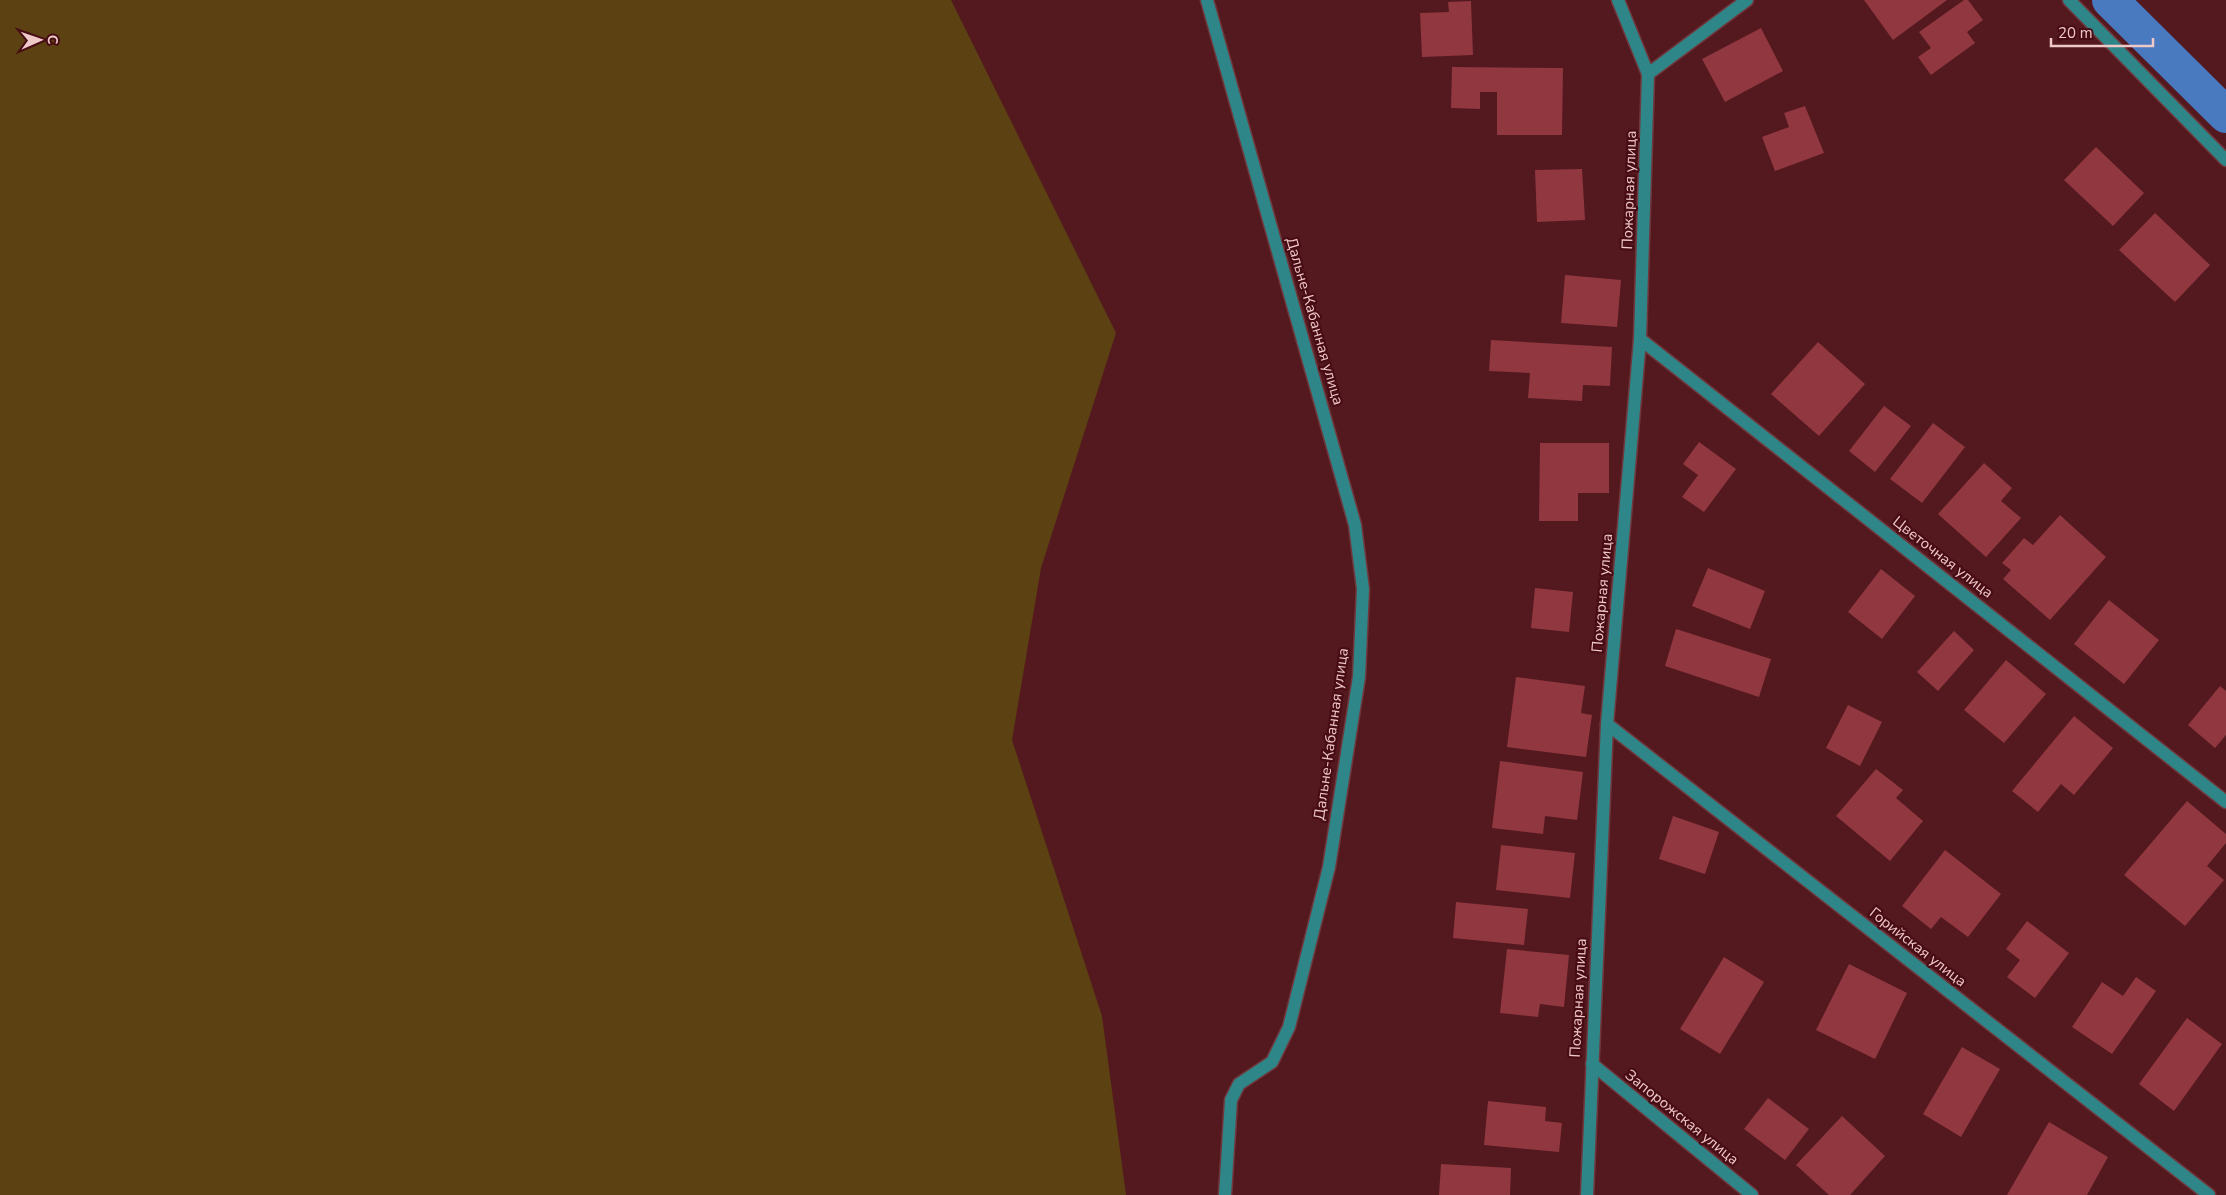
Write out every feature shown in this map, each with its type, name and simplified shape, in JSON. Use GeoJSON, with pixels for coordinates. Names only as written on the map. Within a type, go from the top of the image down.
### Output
{"type":"FeatureCollection","features":[{"type":"Feature","properties":{"kind":"street","name":"Дальне-Кабанная улица"},"geometry":{"type":"LineString","coordinates":[[1207,0],[1355,525],[1363,589],[1359,677],[1329,867],[1290,1028],[1272,1062],[1239,1084],[1231,1100],[1225,1195]]}},
{"type":"Feature","properties":{"kind":"street","name":"Пожарная улица"},"geometry":{"type":"LineString","coordinates":[[1587,1195],[1607,724],[1640,339],[1648,74],[1618,0]]}},
{"type":"Feature","properties":{"kind":"street"},"geometry":{"type":"LineString","coordinates":[[1648,74],[1747,0]]}},
{"type":"Feature","properties":{"kind":"street"},"geometry":{"type":"LineString","coordinates":[[2069,0],[2226,160]]}},
{"type":"Feature","properties":{"kind":"street","name":"Цветочная улица"},"geometry":{"type":"LineString","coordinates":[[1640,339],[2226,802]]}},
{"type":"Feature","properties":{"kind":"street","name":"Горийская улица"},"geometry":{"type":"LineString","coordinates":[[1607,724],[2209,1195]]}},
{"type":"Feature","properties":{"kind":"street","name":"Запорожская улица"},"geometry":{"type":"LineString","coordinates":[[1592,1064],[1752,1195]]}},
{"type":"Feature","properties":{"kind":"shaded area"},"geometry":{"type":"Polygon","coordinates":[[[0,0],[951,0],[1116,333],[1041,568],[1012,740],[1102,1016],[1126,1195],[0,1195],[0,0]]]}},
{"type":"Feature","properties":{"kind":"building"},"geometry":{"type":"Polygon","coordinates":[[[1864,0],[1947,0],[1893,40],[1864,0]]]}},
{"type":"Feature","properties":{"kind":"building"},"geometry":{"type":"Polygon","coordinates":[[[1964,0],[1968,0],[1983,20],[1967,32],[1975,43],[1931,75],[1918,57],[1931,48],[1919,32],[1964,0]]]}},
{"type":"Feature","properties":{"kind":"building"},"geometry":{"type":"Polygon","coordinates":[[[1471,1],[1473,55],[1422,57],[1420,13],[1449,12],[1448,2],[1471,1]]]}},
{"type":"Feature","properties":{"kind":"building"},"geometry":{"type":"Polygon","coordinates":[[[1761,28],[1783,71],[1725,102],[1702,59],[1761,28]]]}},
{"type":"Feature","properties":{"kind":"building"},"geometry":{"type":"Polygon","coordinates":[[[1452,67],[1563,68],[1562,135],[1497,135],[1497,92],[1480,92],[1480,109],[1451,108],[1452,67]]]}},
{"type":"Feature","properties":{"kind":"building"},"geometry":{"type":"Polygon","coordinates":[[[1805,106],[1824,153],[1775,171],[1762,137],[1789,127],[1784,113],[1805,106]]]}},
{"type":"Feature","properties":{"kind":"building"},"geometry":{"type":"Polygon","coordinates":[[[2096,147],[2144,193],[2113,226],[2064,180],[2096,147]]]}},
{"type":"Feature","properties":{"kind":"building"},"geometry":{"type":"Polygon","coordinates":[[[1582,169],[1585,220],[1537,222],[1535,170],[1582,169]]]}},
{"type":"Feature","properties":{"kind":"building"},"geometry":{"type":"Polygon","coordinates":[[[2155,213],[2210,265],[2175,302],[2119,250],[2155,213]]]}},
{"type":"Feature","properties":{"kind":"building"},"geometry":{"type":"Polygon","coordinates":[[[1565,275],[1621,280],[1617,327],[1561,323],[1565,275]]]}},
{"type":"Feature","properties":{"kind":"building"},"geometry":{"type":"Polygon","coordinates":[[[1491,340],[1612,347],[1610,386],[1583,385],[1582,401],[1528,398],[1530,373],[1489,371],[1491,340]]]}},
{"type":"Feature","properties":{"kind":"building"},"geometry":{"type":"Polygon","coordinates":[[[1818,342],[1865,384],[1819,436],[1771,394],[1818,342]]]}},
{"type":"Feature","properties":{"kind":"building"},"geometry":{"type":"Polygon","coordinates":[[[1884,406],[1911,426],[1875,472],[1849,451],[1884,406]]]}},
{"type":"Feature","properties":{"kind":"building"},"geometry":{"type":"Polygon","coordinates":[[[1933,423],[1965,447],[1922,503],[1890,479],[1933,423]]]}},
{"type":"Feature","properties":{"kind":"building"},"geometry":{"type":"Polygon","coordinates":[[[1699,442],[1736,469],[1704,512],[1682,497],[1698,475],[1683,464],[1699,442]]]}},
{"type":"Feature","properties":{"kind":"building"},"geometry":{"type":"Polygon","coordinates":[[[1540,443],[1609,443],[1609,493],[1578,493],[1578,521],[1539,521],[1540,443]]]}},
{"type":"Feature","properties":{"kind":"building"},"geometry":{"type":"Polygon","coordinates":[[[1984,463],[2012,488],[2001,501],[2021,518],[1986,557],[1938,514],[1984,463]]]}},
{"type":"Feature","properties":{"kind":"building"},"geometry":{"type":"Polygon","coordinates":[[[2060,515],[2106,557],[2050,620],[2003,579],[2011,570],[2002,563],[2024,538],[2033,545],[2060,515]]]}},
{"type":"Feature","properties":{"kind":"building"},"geometry":{"type":"Polygon","coordinates":[[[1708,568],[1765,591],[1750,629],[1692,606],[1708,568]]]}},
{"type":"Feature","properties":{"kind":"building"},"geometry":{"type":"Polygon","coordinates":[[[1881,569],[1915,596],[1882,639],[1848,612],[1881,569]]]}},
{"type":"Feature","properties":{"kind":"building"},"geometry":{"type":"Polygon","coordinates":[[[1535,588],[1573,592],[1569,632],[1531,628],[1535,588]]]}},
{"type":"Feature","properties":{"kind":"building"},"geometry":{"type":"Polygon","coordinates":[[[2109,600],[2159,640],[2124,684],[2074,644],[2109,600]]]}},
{"type":"Feature","properties":{"kind":"building"},"geometry":{"type":"Polygon","coordinates":[[[1676,629],[1771,659],[1759,697],[1665,666],[1676,629]]]}},
{"type":"Feature","properties":{"kind":"building"},"geometry":{"type":"Polygon","coordinates":[[[1954,631],[1974,650],[1938,691],[1917,672],[1954,631]]]}},
{"type":"Feature","properties":{"kind":"building"},"geometry":{"type":"Polygon","coordinates":[[[2006,660],[2046,694],[2004,743],[1964,710],[2006,660]]]}},
{"type":"Feature","properties":{"kind":"building"},"geometry":{"type":"Polygon","coordinates":[[[1516,677],[1585,686],[1581,713],[1592,715],[1586,757],[1507,747],[1516,677]]]}},
{"type":"Feature","properties":{"kind":"building"},"geometry":{"type":"Polygon","coordinates":[[[2220,686],[2226,691],[2226,735],[2215,748],[2188,725],[2220,686]]]}},
{"type":"Feature","properties":{"kind":"building"},"geometry":{"type":"Polygon","coordinates":[[[1848,705],[1882,722],[1860,766],[1826,748],[1848,705]]]}},
{"type":"Feature","properties":{"kind":"building"},"geometry":{"type":"Polygon","coordinates":[[[2074,716],[2113,748],[2074,795],[2061,784],[2038,812],[2012,791],[2074,716]]]}},
{"type":"Feature","properties":{"kind":"building"},"geometry":{"type":"Polygon","coordinates":[[[1500,761],[1583,772],[1577,820],[1545,816],[1543,834],[1492,828],[1500,761]]]}},
{"type":"Feature","properties":{"kind":"building"},"geometry":{"type":"Polygon","coordinates":[[[1876,769],[1903,790],[1896,798],[1923,821],[1890,861],[1836,816],[1876,769]]]}},
{"type":"Feature","properties":{"kind":"building"},"geometry":{"type":"Polygon","coordinates":[[[2187,801],[2226,834],[2226,843],[2207,866],[2224,880],[2185,926],[2124,875],[2187,801]]]}},
{"type":"Feature","properties":{"kind":"building"},"geometry":{"type":"Polygon","coordinates":[[[1673,816],[1719,832],[1705,874],[1659,859],[1673,816]]]}},
{"type":"Feature","properties":{"kind":"building"},"geometry":{"type":"Polygon","coordinates":[[[1501,845],[1575,853],[1570,898],[1496,890],[1501,845]]]}},
{"type":"Feature","properties":{"kind":"building"},"geometry":{"type":"Polygon","coordinates":[[[1945,850],[2001,894],[1968,937],[1941,917],[1931,929],[1902,906],[1945,850]]]}},
{"type":"Feature","properties":{"kind":"building"},"geometry":{"type":"Polygon","coordinates":[[[1456,902],[1528,909],[1524,945],[1453,938],[1456,902]]]}},
{"type":"Feature","properties":{"kind":"building"},"geometry":{"type":"Polygon","coordinates":[[[2027,921],[2069,953],[2035,998],[2007,977],[2020,960],[2006,949],[2027,921]]]}},
{"type":"Feature","properties":{"kind":"building"},"geometry":{"type":"Polygon","coordinates":[[[1507,949],[1569,955],[1564,1007],[1540,1004],[1538,1017],[1500,1013],[1507,949]]]}},
{"type":"Feature","properties":{"kind":"building"},"geometry":{"type":"Polygon","coordinates":[[[1724,957],[1764,982],[1720,1054],[1680,1029],[1724,957]]]}},
{"type":"Feature","properties":{"kind":"building"},"geometry":{"type":"Polygon","coordinates":[[[1849,964],[1907,993],[1875,1059],[1816,1030],[1849,964]]]}},
{"type":"Feature","properties":{"kind":"building"},"geometry":{"type":"Polygon","coordinates":[[[2136,977],[2156,991],[2112,1054],[2072,1027],[2102,982],[2123,996],[2136,977]]]}},
{"type":"Feature","properties":{"kind":"building"},"geometry":{"type":"Polygon","coordinates":[[[2187,1018],[2222,1044],[2174,1111],[2139,1084],[2187,1018]]]}},
{"type":"Feature","properties":{"kind":"building"},"geometry":{"type":"Polygon","coordinates":[[[1962,1047],[2000,1069],[1961,1137],[1923,1114],[1962,1047]]]}},
{"type":"Feature","properties":{"kind":"building"},"geometry":{"type":"Polygon","coordinates":[[[1768,1098],[1809,1129],[1785,1160],[1744,1129],[1768,1098]]]}},
{"type":"Feature","properties":{"kind":"building"},"geometry":{"type":"Polygon","coordinates":[[[1488,1101],[1546,1107],[1545,1121],[1562,1123],[1559,1152],[1484,1145],[1488,1101]]]}},
{"type":"Feature","properties":{"kind":"building"},"geometry":{"type":"Polygon","coordinates":[[[1842,1116],[1885,1156],[1850,1195],[1829,1195],[1796,1165],[1842,1116]]]}},
{"type":"Feature","properties":{"kind":"building"},"geometry":{"type":"Polygon","coordinates":[[[2049,1122],[2108,1157],[2087,1195],[2007,1195],[2049,1122]]]}},
{"type":"Feature","properties":{"kind":"building"},"geometry":{"type":"Polygon","coordinates":[[[1441,1164],[1511,1168],[1510,1195],[1439,1195],[1441,1164]]]}},
{"type":"Feature","properties":{"kind":"waterway"},"geometry":{"type":"LineString","coordinates":[[2110,0],[2226,115]]}}]}
